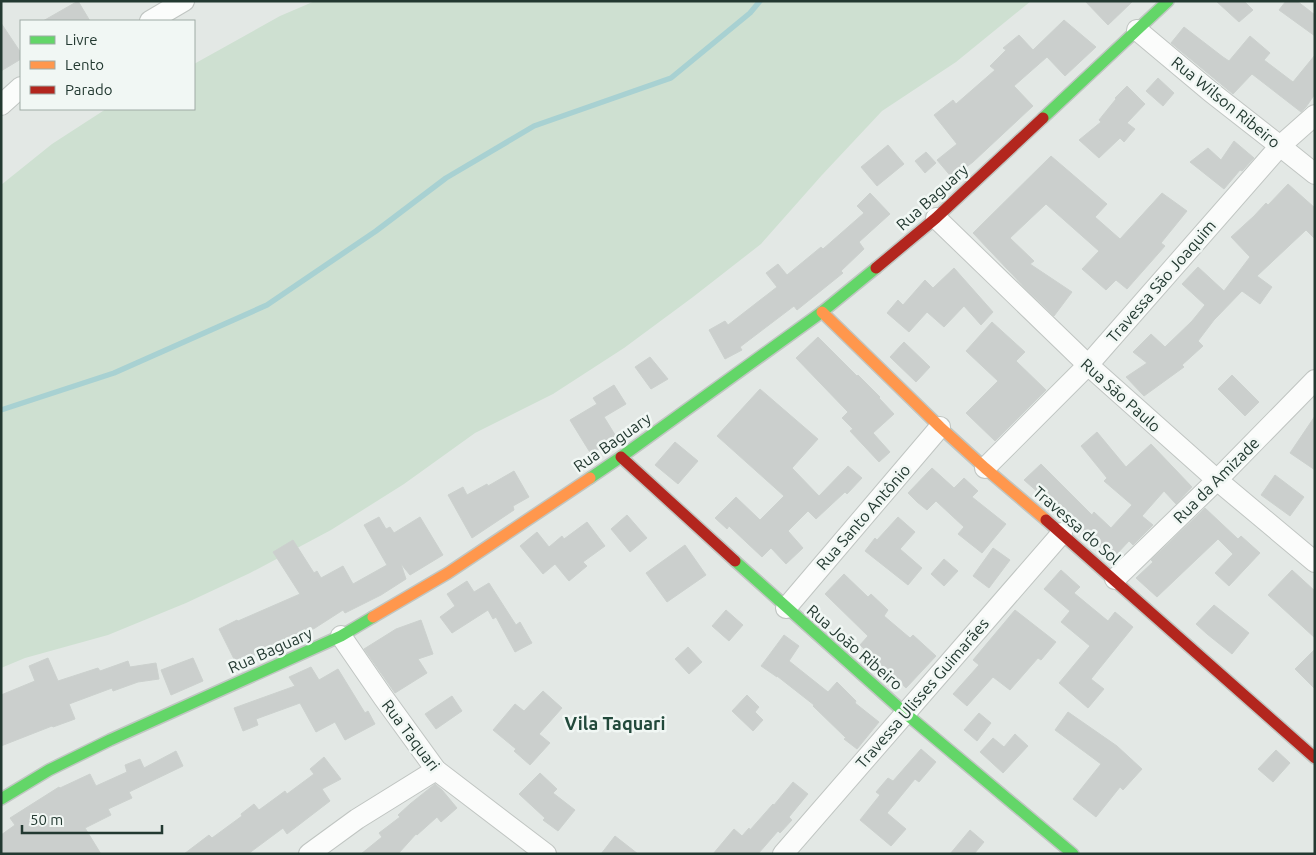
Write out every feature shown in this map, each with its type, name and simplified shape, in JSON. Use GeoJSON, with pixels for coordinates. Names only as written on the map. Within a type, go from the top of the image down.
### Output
{"type":"FeatureCollection","features":[{"type":"Feature","properties":{"kind":"street"},"geometry":{"type":"LineString","coordinates":[[152,20],[184,1]]}},
{"type":"Feature","properties":{"kind":"street","name":"Rua Baguary"},"geometry":{"type":"LineString","coordinates":[[1,799],[49,770],[110,740],[341,636],[448,573],[621,457],[822,312],[936,218],[1168,1]]}},
{"type":"Feature","properties":{"kind":"street","name":"Rua Wilson Ribeiro"},"geometry":{"type":"LineString","coordinates":[[1138,30],[1211,92],[1315,174]]}},
{"type":"Feature","properties":{"kind":"street"},"geometry":{"type":"LineString","coordinates":[[1,105],[20,88]]}},
{"type":"Feature","properties":{"kind":"street","name":"Travessa São Joaquim"},"geometry":{"type":"LineString","coordinates":[[985,468],[1088,365],[1280,146],[1315,115]]}},
{"type":"Feature","properties":{"kind":"street","name":"Rua São Paulo"},"geometry":{"type":"LineString","coordinates":[[936,218],[1088,365],[1217,480],[1315,562]]}},
{"type":"Feature","properties":{"kind":"street","name":"Travessa do Sol"},"geometry":{"type":"LineString","coordinates":[[822,312],[985,468],[1115,579],[1315,758]]}},
{"type":"Feature","properties":{"kind":"street","name":"Rua da Amizade"},"geometry":{"type":"LineString","coordinates":[[1115,579],[1217,480],[1315,380]]}},
{"type":"Feature","properties":{"kind":"street","name":"Rua Santo Antônio"},"geometry":{"type":"LineString","coordinates":[[786,608],[940,427]]}},
{"type":"Feature","properties":{"kind":"street","name":"Rua João Ribeiro"},"geometry":{"type":"LineString","coordinates":[[621,457],[786,608],[905,713],[1073,854]]}},
{"type":"Feature","properties":{"kind":"street","name":"Travessa Ulisses Guimarães"},"geometry":{"type":"LineString","coordinates":[[783,854],[1062,533]]}},
{"type":"Feature","properties":{"kind":"street","name":"Rua Taquari"},"geometry":{"type":"LineString","coordinates":[[341,636],[382,697],[436,770],[546,854]]}},
{"type":"Feature","properties":{"kind":"street"},"geometry":{"type":"LineString","coordinates":[[309,854],[357,819],[436,770]]}},
{"type":"Feature","properties":{"kind":"green space"},"geometry":{"type":"Polygon","coordinates":[[[315,1],[1031,1],[956,62],[882,111],[761,244],[624,348],[553,394],[475,433],[404,484],[331,530],[250,573],[186,603],[108,635],[25,658],[1,668],[1,185],[52,144],[104,110],[195,110],[195,63],[280,16],[315,1]]]}},
{"type":"Feature","properties":{"kind":"building"},"geometry":{"type":"Polygon","coordinates":[[[78,1],[89,20],[45,20],[78,1]]]}},
{"type":"Feature","properties":{"kind":"building"},"geometry":{"type":"Polygon","coordinates":[[[1085,1],[1133,1],[1108,25],[1085,1]]]}},
{"type":"Feature","properties":{"kind":"building"},"geometry":{"type":"Polygon","coordinates":[[[1216,1],[1244,1],[1253,10],[1239,22],[1216,1]]]}},
{"type":"Feature","properties":{"kind":"building"},"geometry":{"type":"Polygon","coordinates":[[[1286,1],[1297,1],[1315,15],[1315,36],[1279,10],[1286,1]]]}},
{"type":"Feature","properties":{"kind":"building"},"geometry":{"type":"Polygon","coordinates":[[[1064,20],[1096,47],[1065,76],[1047,57],[1014,86],[1033,106],[954,180],[937,160],[957,144],[934,115],[953,100],[956,104],[995,70],[990,66],[1006,50],[1003,48],[1019,35],[1033,50],[1064,20]]]}},
{"type":"Feature","properties":{"kind":"building"},"geometry":{"type":"Polygon","coordinates":[[[1,23],[20,52],[20,60],[1,71],[1,23]]]}},
{"type":"Feature","properties":{"kind":"building"},"geometry":{"type":"Polygon","coordinates":[[[1184,27],[1229,61],[1250,36],[1270,53],[1264,60],[1293,82],[1315,55],[1315,94],[1301,112],[1252,74],[1233,94],[1171,43],[1184,27]]]}},
{"type":"Feature","properties":{"kind":"building"},"geometry":{"type":"Polygon","coordinates":[[[1158,78],[1174,93],[1163,106],[1146,91],[1158,78]]]}},
{"type":"Feature","properties":{"kind":"building"},"geometry":{"type":"Polygon","coordinates":[[[1127,86],[1145,104],[1127,123],[1135,129],[1124,142],[1120,138],[1099,158],[1079,140],[1101,122],[1099,120],[1115,98],[1127,86]]]}},
{"type":"Feature","properties":{"kind":"building"},"geometry":{"type":"Polygon","coordinates":[[[1234,141],[1254,158],[1242,171],[1240,170],[1224,189],[1190,162],[1208,148],[1221,160],[1234,141]]]}},
{"type":"Feature","properties":{"kind":"building"},"geometry":{"type":"Polygon","coordinates":[[[888,145],[904,164],[877,186],[861,167],[888,145]]]}},
{"type":"Feature","properties":{"kind":"building"},"geometry":{"type":"Polygon","coordinates":[[[926,152],[936,163],[925,173],[915,161],[926,152]]]}},
{"type":"Feature","properties":{"kind":"building"},"geometry":{"type":"Polygon","coordinates":[[[1051,156],[1107,204],[1095,217],[1120,239],[1162,193],[1187,211],[1161,243],[1165,246],[1127,289],[1116,280],[1106,290],[1082,269],[1099,251],[1046,204],[1010,238],[1034,261],[1030,264],[1072,292],[1054,316],[973,233],[1051,156]]]}},
{"type":"Feature","properties":{"kind":"building"},"geometry":{"type":"Polygon","coordinates":[[[1288,184],[1315,208],[1315,239],[1306,230],[1257,276],[1272,287],[1260,304],[1242,291],[1214,320],[1198,341],[1203,346],[1182,365],[1184,367],[1144,396],[1126,377],[1147,363],[1133,352],[1151,334],[1165,347],[1192,321],[1205,305],[1182,284],[1198,267],[1224,291],[1250,257],[1231,237],[1266,203],[1268,205],[1288,184]]]}},
{"type":"Feature","properties":{"kind":"building"},"geometry":{"type":"Polygon","coordinates":[[[870,193],[890,214],[859,242],[864,249],[841,271],[843,273],[797,310],[794,306],[740,347],[742,350],[725,359],[709,330],[725,321],[728,325],[777,287],[766,273],[778,264],[787,275],[821,247],[823,249],[864,213],[857,206],[870,193]]]}},
{"type":"Feature","properties":{"kind":"building"},"geometry":{"type":"Polygon","coordinates":[[[954,268],[993,312],[981,325],[964,306],[944,327],[927,312],[909,332],[887,313],[898,300],[903,305],[925,280],[933,288],[954,268]]]}},
{"type":"Feature","properties":{"kind":"building"},"geometry":{"type":"Polygon","coordinates":[[[992,322],[1025,352],[1016,361],[1046,390],[995,441],[966,413],[998,381],[966,351],[992,322]]]}},
{"type":"Feature","properties":{"kind":"building"},"geometry":{"type":"Polygon","coordinates":[[[818,337],[880,397],[894,414],[873,433],[890,452],[879,462],[850,431],[853,429],[842,418],[848,412],[796,358],[818,337]]]}},
{"type":"Feature","properties":{"kind":"building"},"geometry":{"type":"Polygon","coordinates":[[[904,342],[930,367],[916,382],[890,357],[904,342]]]}},
{"type":"Feature","properties":{"kind":"building"},"geometry":{"type":"Polygon","coordinates":[[[650,357],[668,379],[651,389],[635,367],[650,357]]]}},
{"type":"Feature","properties":{"kind":"building"},"geometry":{"type":"Polygon","coordinates":[[[1232,375],[1259,402],[1245,416],[1218,389],[1232,375]]]}},
{"type":"Feature","properties":{"kind":"building"},"geometry":{"type":"Polygon","coordinates":[[[614,385],[626,404],[604,417],[617,438],[591,454],[570,420],[597,404],[593,398],[614,385]]]}},
{"type":"Feature","properties":{"kind":"building"},"geometry":{"type":"Polygon","coordinates":[[[760,389],[818,439],[792,468],[819,496],[848,466],[862,478],[847,494],[845,492],[816,519],[808,511],[788,531],[803,548],[786,564],[771,548],[762,557],[729,526],[727,529],[715,518],[736,497],[760,520],[784,496],[717,436],[760,389]]]}},
{"type":"Feature","properties":{"kind":"building"},"geometry":{"type":"Polygon","coordinates":[[[1315,416],[1315,470],[1290,453],[1315,416]]]}},
{"type":"Feature","properties":{"kind":"building"},"geometry":{"type":"Polygon","coordinates":[[[1097,432],[1126,467],[1151,444],[1192,487],[1176,504],[1164,491],[1142,516],[1153,525],[1133,545],[1129,541],[1113,558],[1024,480],[1041,464],[1092,515],[1094,512],[1111,528],[1132,505],[1104,481],[1107,478],[1081,446],[1097,432]]]}},
{"type":"Feature","properties":{"kind":"building"},"geometry":{"type":"Polygon","coordinates":[[[675,442],[698,461],[678,484],[655,465],[675,442]]]}},
{"type":"Feature","properties":{"kind":"building"},"geometry":{"type":"Polygon","coordinates":[[[932,468],[954,488],[964,478],[978,491],[972,497],[1006,524],[982,553],[958,534],[964,527],[936,501],[927,510],[908,493],[932,468]]]}},
{"type":"Feature","properties":{"kind":"building"},"geometry":{"type":"Polygon","coordinates":[[[514,471],[529,497],[513,506],[514,510],[472,538],[448,495],[463,487],[467,495],[487,484],[488,486],[514,471]]]}},
{"type":"Feature","properties":{"kind":"building"},"geometry":{"type":"Polygon","coordinates":[[[1275,475],[1304,497],[1290,516],[1261,495],[1275,475]]]}},
{"type":"Feature","properties":{"kind":"building"},"geometry":{"type":"Polygon","coordinates":[[[1205,508],[1238,539],[1241,536],[1260,553],[1229,586],[1215,573],[1233,554],[1218,539],[1157,597],[1136,578],[1153,562],[1151,560],[1205,508]]]}},
{"type":"Feature","properties":{"kind":"building"},"geometry":{"type":"Polygon","coordinates":[[[627,515],[647,538],[630,552],[611,529],[627,515]]]}},
{"type":"Feature","properties":{"kind":"building"},"geometry":{"type":"Polygon","coordinates":[[[379,517],[386,529],[390,527],[394,533],[420,517],[443,555],[410,575],[401,564],[406,579],[381,595],[345,613],[343,610],[298,637],[296,634],[253,652],[255,655],[237,665],[219,629],[300,594],[273,552],[293,540],[314,573],[317,571],[321,578],[343,566],[353,584],[387,565],[364,525],[379,517]]]}},
{"type":"Feature","properties":{"kind":"building"},"geometry":{"type":"Polygon","coordinates":[[[898,517],[915,532],[900,549],[922,568],[908,585],[865,551],[875,538],[877,540],[898,517]]]}},
{"type":"Feature","properties":{"kind":"building"},"geometry":{"type":"Polygon","coordinates":[[[587,522],[605,546],[583,562],[587,566],[569,581],[555,564],[543,574],[520,546],[537,532],[549,547],[562,536],[564,539],[587,522]]]}},
{"type":"Feature","properties":{"kind":"building"},"geometry":{"type":"Polygon","coordinates":[[[685,545],[706,575],[667,602],[646,573],[685,545]]]}},
{"type":"Feature","properties":{"kind":"building"},"geometry":{"type":"Polygon","coordinates":[[[993,548],[1010,560],[989,588],[973,576],[993,548]]]}},
{"type":"Feature","properties":{"kind":"building"},"geometry":{"type":"Polygon","coordinates":[[[944,559],[958,571],[944,586],[931,574],[944,559]]]}},
{"type":"Feature","properties":{"kind":"building"},"geometry":{"type":"Polygon","coordinates":[[[1061,570],[1080,587],[1074,593],[1108,621],[1115,612],[1133,627],[1091,679],[1104,689],[1088,708],[1059,683],[1090,646],[1061,622],[1070,611],[1044,589],[1061,570]]]}},
{"type":"Feature","properties":{"kind":"building"},"geometry":{"type":"Polygon","coordinates":[[[1292,570],[1315,591],[1315,638],[1268,595],[1292,570]]]}},
{"type":"Feature","properties":{"kind":"building"},"geometry":{"type":"Polygon","coordinates":[[[844,574],[868,597],[871,594],[888,610],[884,616],[910,638],[913,635],[936,656],[906,688],[860,645],[868,636],[825,594],[844,574]]]}},
{"type":"Feature","properties":{"kind":"building"},"geometry":{"type":"Polygon","coordinates":[[[467,581],[474,592],[489,583],[516,625],[520,622],[532,643],[515,652],[496,617],[493,619],[488,610],[452,633],[440,617],[455,606],[447,594],[467,581]]]}},
{"type":"Feature","properties":{"kind":"building"},"geometry":{"type":"Polygon","coordinates":[[[1214,605],[1249,633],[1232,654],[1196,624],[1214,605]]]}},
{"type":"Feature","properties":{"kind":"building"},"geometry":{"type":"Polygon","coordinates":[[[726,610],[743,625],[729,641],[712,626],[726,610]]]}},
{"type":"Feature","properties":{"kind":"building"},"geometry":{"type":"Polygon","coordinates":[[[1015,610],[1056,642],[1041,660],[1038,658],[1010,690],[993,677],[967,706],[953,694],[979,665],[973,660],[1015,610]]]}},
{"type":"Feature","properties":{"kind":"building"},"geometry":{"type":"Polygon","coordinates":[[[421,620],[433,654],[418,659],[427,673],[395,693],[364,649],[396,629],[421,620]]]}},
{"type":"Feature","properties":{"kind":"building"},"geometry":{"type":"Polygon","coordinates":[[[784,635],[799,646],[789,661],[828,692],[837,682],[856,701],[855,703],[879,722],[857,749],[844,739],[846,738],[814,705],[761,666],[784,635]]]}},
{"type":"Feature","properties":{"kind":"building"},"geometry":{"type":"Polygon","coordinates":[[[688,647],[702,662],[689,674],[675,659],[688,647]]]}},
{"type":"Feature","properties":{"kind":"building"},"geometry":{"type":"Polygon","coordinates":[[[1315,649],[1315,689],[1295,669],[1315,649]]]}},
{"type":"Feature","properties":{"kind":"building"},"geometry":{"type":"Polygon","coordinates":[[[48,658],[58,681],[98,668],[100,671],[128,661],[130,667],[156,663],[159,679],[138,682],[113,691],[112,688],[69,704],[75,719],[1,746],[1,695],[35,681],[29,666],[48,658]]]}},
{"type":"Feature","properties":{"kind":"building"},"geometry":{"type":"Polygon","coordinates":[[[193,658],[203,681],[171,695],[161,670],[193,658]]]}},
{"type":"Feature","properties":{"kind":"building"},"geometry":{"type":"Polygon","coordinates":[[[311,667],[319,680],[338,669],[365,713],[368,711],[375,724],[345,740],[335,722],[316,732],[300,703],[256,719],[258,725],[243,731],[234,708],[295,686],[289,677],[311,667]]]}},
{"type":"Feature","properties":{"kind":"building"},"geometry":{"type":"Polygon","coordinates":[[[543,691],[562,708],[539,734],[550,743],[530,765],[514,751],[516,749],[493,730],[515,704],[524,711],[543,691]]]}},
{"type":"Feature","properties":{"kind":"building"},"geometry":{"type":"Polygon","coordinates":[[[747,695],[759,707],[755,712],[763,720],[753,731],[732,711],[747,695]]]}},
{"type":"Feature","properties":{"kind":"building"},"geometry":{"type":"Polygon","coordinates":[[[452,696],[462,711],[436,729],[425,714],[452,696]]]}},
{"type":"Feature","properties":{"kind":"building"},"geometry":{"type":"Polygon","coordinates":[[[1068,712],[1117,746],[1142,769],[1123,790],[1120,787],[1096,817],[1073,799],[1101,764],[1055,730],[1068,712]]]}},
{"type":"Feature","properties":{"kind":"building"},"geometry":{"type":"Polygon","coordinates":[[[979,713],[991,723],[977,741],[964,730],[979,713]]]}},
{"type":"Feature","properties":{"kind":"building"},"geometry":{"type":"Polygon","coordinates":[[[1015,734],[1028,746],[1003,773],[980,752],[993,738],[1004,747],[1015,734]]]}},
{"type":"Feature","properties":{"kind":"building"},"geometry":{"type":"Polygon","coordinates":[[[921,749],[936,762],[919,782],[915,779],[887,813],[906,829],[891,846],[860,820],[880,795],[876,792],[888,778],[893,781],[921,749]]]}},
{"type":"Feature","properties":{"kind":"building"},"geometry":{"type":"Polygon","coordinates":[[[1276,750],[1290,763],[1273,782],[1258,769],[1276,750]]]}},
{"type":"Feature","properties":{"kind":"building"},"geometry":{"type":"Polygon","coordinates":[[[176,751],[183,766],[129,792],[132,798],[108,809],[111,815],[85,828],[101,854],[1,854],[1,835],[15,825],[10,818],[59,787],[90,774],[96,786],[127,772],[125,765],[140,759],[144,768],[176,751]]]}},
{"type":"Feature","properties":{"kind":"building"},"geometry":{"type":"Polygon","coordinates":[[[324,757],[341,779],[322,789],[330,801],[287,834],[283,828],[248,854],[184,854],[209,835],[212,838],[242,816],[241,814],[254,804],[259,810],[285,791],[287,794],[314,774],[310,769],[324,757]]]}},
{"type":"Feature","properties":{"kind":"building"},"geometry":{"type":"Polygon","coordinates":[[[540,773],[557,789],[553,793],[575,810],[558,831],[543,820],[545,818],[519,794],[540,773]]]}},
{"type":"Feature","properties":{"kind":"building"},"geometry":{"type":"Polygon","coordinates":[[[793,782],[808,794],[789,817],[792,820],[780,833],[778,831],[758,854],[713,854],[734,829],[742,836],[749,828],[750,830],[793,782]]]}},
{"type":"Feature","properties":{"kind":"building"},"geometry":{"type":"Polygon","coordinates":[[[435,784],[457,808],[441,822],[437,817],[416,834],[398,854],[361,854],[382,837],[379,833],[400,817],[398,815],[435,784]]]}},
{"type":"Feature","properties":{"kind":"building"},"geometry":{"type":"Polygon","coordinates":[[[970,830],[984,842],[974,854],[950,854],[970,830]]]}},
{"type":"Feature","properties":{"kind":"building"},"geometry":{"type":"Polygon","coordinates":[[[615,836],[638,854],[601,854],[615,836]]]}},
{"type":"Feature","properties":{"kind":"waterway"},"geometry":{"type":"LineString","coordinates":[[1,410],[114,373],[267,305],[376,231],[446,178],[534,126],[671,78],[750,13],[760,1]]}},
{"type":"Feature","properties":{"kind":"traffic: fast"},"geometry":{"type":"LineString","coordinates":[[1043,118],[1168,1]]}},
{"type":"Feature","properties":{"kind":"traffic: fast"},"geometry":{"type":"LineString","coordinates":[[590,478],[822,312],[876,268]]}},
{"type":"Feature","properties":{"kind":"traffic: fast"},"geometry":{"type":"LineString","coordinates":[[735,561],[905,713],[1073,854]]}},
{"type":"Feature","properties":{"kind":"traffic: fast"},"geometry":{"type":"LineString","coordinates":[[1,799],[49,770],[110,740],[341,636],[373,617]]}},
{"type":"Feature","properties":{"kind":"traffic: slow"},"geometry":{"type":"LineString","coordinates":[[822,312],[940,427],[1046,520]]}},
{"type":"Feature","properties":{"kind":"traffic: slow"},"geometry":{"type":"LineString","coordinates":[[373,617],[448,573],[590,478]]}},
{"type":"Feature","properties":{"kind":"traffic: jam"},"geometry":{"type":"LineString","coordinates":[[876,268],[936,218],[1043,118]]}},
{"type":"Feature","properties":{"kind":"traffic: jam"},"geometry":{"type":"LineString","coordinates":[[621,457],[735,561]]}},
{"type":"Feature","properties":{"kind":"traffic: jam"},"geometry":{"type":"LineString","coordinates":[[1046,520],[1315,758]]}},
{"type":"Feature","properties":{"kind":"district","name":"Vila Taquari"},"geometry":{"type":"Point","coordinates":[615,724]}}]}
